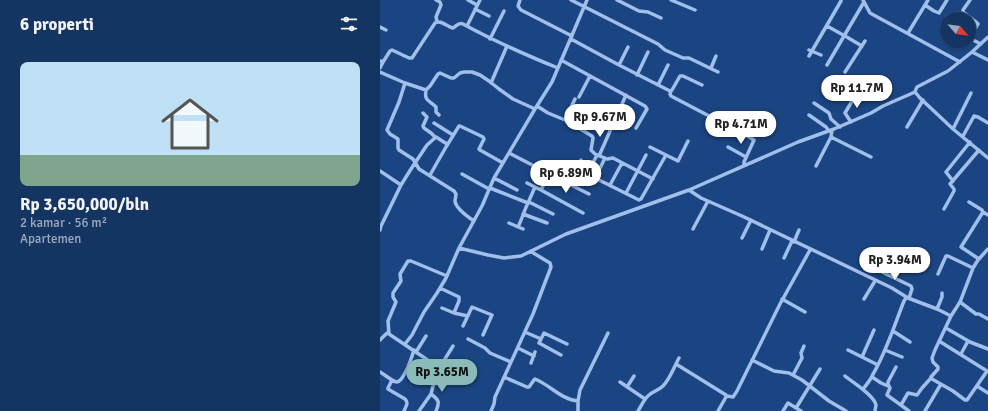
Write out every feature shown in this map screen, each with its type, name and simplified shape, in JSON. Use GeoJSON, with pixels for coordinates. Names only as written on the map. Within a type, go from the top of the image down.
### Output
{"type":"FeatureCollection","features":[{"type":"Feature","properties":{"kind":"street"},"geometry":{"type":"LineString","coordinates":[[380,68],[382,61],[392,50],[412,58],[437,21],[436,17],[442,6],[440,2],[436,0]]}},
{"type":"Feature","properties":{"kind":"street"},"geometry":{"type":"LineString","coordinates":[[468,0],[489,16]]}},
{"type":"Feature","properties":{"kind":"street"},"geometry":{"type":"LineString","coordinates":[[466,26],[480,0]]}},
{"type":"Feature","properties":{"kind":"street"},"geometry":{"type":"LineString","coordinates":[[520,0],[518,6],[521,10],[571,37],[619,66],[671,90]]}},
{"type":"Feature","properties":{"kind":"street"},"geometry":{"type":"LineString","coordinates":[[571,0],[658,44],[665,50],[683,58],[690,58],[718,72]]}},
{"type":"Feature","properties":{"kind":"street"},"geometry":{"type":"LineString","coordinates":[[405,344],[440,288],[460,246],[482,206],[494,178],[552,82],[588,0]]}},
{"type":"Feature","properties":{"kind":"street"},"geometry":{"type":"LineString","coordinates":[[618,0],[639,11],[648,12],[661,18]]}},
{"type":"Feature","properties":{"kind":"street"},"geometry":{"type":"LineString","coordinates":[[671,0],[695,10]]}},
{"type":"Feature","properties":{"kind":"street"},"geometry":{"type":"LineString","coordinates":[[908,32],[926,2],[934,11],[939,13],[947,0]]}},
{"type":"Feature","properties":{"kind":"street"},"geometry":{"type":"LineString","coordinates":[[963,12],[970,0]]}},
{"type":"Feature","properties":{"kind":"street"},"geometry":{"type":"LineString","coordinates":[[810,56],[811,50],[841,1]]}},
{"type":"Feature","properties":{"kind":"street"},"geometry":{"type":"LineString","coordinates":[[864,1],[870,13],[908,32],[960,62]]}},
{"type":"Feature","properties":{"kind":"street"},"geometry":{"type":"LineString","coordinates":[[827,65],[864,1]]}},
{"type":"Feature","properties":{"kind":"street"},"geometry":{"type":"LineString","coordinates":[[490,39],[504,11]]}},
{"type":"Feature","properties":{"kind":"street"},"geometry":{"type":"LineString","coordinates":[[437,21],[440,21],[453,28],[460,23],[490,39],[558,68]]}},
{"type":"Feature","properties":{"kind":"street"},"geometry":{"type":"LineString","coordinates":[[827,26],[862,46]]}},
{"type":"Feature","properties":{"kind":"street"},"geometry":{"type":"LineString","coordinates":[[380,27],[386,30]]}},
{"type":"Feature","properties":{"kind":"street"},"geometry":{"type":"LineString","coordinates":[[460,246],[488,255],[504,258],[520,256],[566,234],[689,190],[798,142],[852,122],[915,92],[918,87],[948,71],[960,62],[988,37]]}},
{"type":"Feature","properties":{"kind":"street"},"geometry":{"type":"LineString","coordinates":[[845,72],[865,41]]}},
{"type":"Feature","properties":{"kind":"street"},"geometry":{"type":"LineString","coordinates":[[976,41],[981,44]]}},
{"type":"Feature","properties":{"kind":"street"},"geometry":{"type":"LineString","coordinates":[[491,83],[507,46]]}},
{"type":"Feature","properties":{"kind":"street"},"geometry":{"type":"LineString","coordinates":[[619,66],[628,47]]}},
{"type":"Feature","properties":{"kind":"street"},"geometry":{"type":"LineString","coordinates":[[811,50],[821,55]]}},
{"type":"Feature","properties":{"kind":"street"},"geometry":{"type":"LineString","coordinates":[[637,74],[648,52]]}},
{"type":"Feature","properties":{"kind":"street"},"geometry":{"type":"LineString","coordinates":[[972,52],[988,60]]}},
{"type":"Feature","properties":{"kind":"street"},"geometry":{"type":"LineString","coordinates":[[711,68],[716,56]]}},
{"type":"Feature","properties":{"kind":"street"},"geometry":{"type":"LineString","coordinates":[[562,60],[645,106],[647,108],[636,128]]}},
{"type":"Feature","properties":{"kind":"street"},"geometry":{"type":"LineString","coordinates":[[658,85],[668,65]]}},
{"type":"Feature","properties":{"kind":"street"},"geometry":{"type":"LineString","coordinates":[[380,72],[426,90]]}},
{"type":"Feature","properties":{"kind":"street"},"geometry":{"type":"LineString","coordinates":[[439,115],[436,112],[436,107],[425,97],[426,90],[438,74],[440,73],[450,78],[454,78],[460,73],[472,72],[480,75],[512,99],[536,107],[565,120],[592,136],[593,138],[590,150],[598,157],[607,159],[613,158],[652,179]]}},
{"type":"Feature","properties":{"kind":"street"},"geometry":{"type":"LineString","coordinates":[[565,120],[590,76]]}},
{"type":"Feature","properties":{"kind":"street"},"geometry":{"type":"LineString","coordinates":[[702,85],[680,76],[671,90],[670,95],[710,117]]}},
{"type":"Feature","properties":{"kind":"street"},"geometry":{"type":"LineString","coordinates":[[405,83],[400,102],[387,130],[398,139],[399,150],[413,159],[419,168],[454,191],[456,194],[455,199],[457,205],[474,221]]}},
{"type":"Feature","properties":{"kind":"street"},"geometry":{"type":"LineString","coordinates":[[915,92],[953,129],[988,158]]}},
{"type":"Feature","properties":{"kind":"street"},"geometry":{"type":"LineString","coordinates":[[953,129],[971,93]]}},
{"type":"Feature","properties":{"kind":"street"},"geometry":{"type":"LineString","coordinates":[[587,174],[598,157],[626,95]]}},
{"type":"Feature","properties":{"kind":"street"},"geometry":{"type":"LineString","coordinates":[[852,122],[845,113],[855,96]]}},
{"type":"Feature","properties":{"kind":"street"},"geometry":{"type":"LineString","coordinates":[[907,127],[923,100]]}},
{"type":"Feature","properties":{"kind":"street"},"geometry":{"type":"LineString","coordinates":[[814,103],[829,113],[831,119],[840,127]]}},
{"type":"Feature","properties":{"kind":"street"},"geometry":{"type":"LineString","coordinates":[[584,131],[594,109]]}},
{"type":"Feature","properties":{"kind":"street"},"geometry":{"type":"LineString","coordinates":[[424,113],[427,117],[423,127],[435,137],[447,144]]}},
{"type":"Feature","properties":{"kind":"street"},"geometry":{"type":"LineString","coordinates":[[809,115],[826,127],[830,131],[831,137],[816,166]]}},
{"type":"Feature","properties":{"kind":"street"},"geometry":{"type":"LineString","coordinates":[[963,136],[974,116],[988,122]]}},
{"type":"Feature","properties":{"kind":"street"},"geometry":{"type":"LineString","coordinates":[[434,123],[453,135]]}},
{"type":"Feature","properties":{"kind":"street"},"geometry":{"type":"LineString","coordinates":[[430,175],[459,126],[483,137],[484,139],[479,149],[503,163]]}},
{"type":"Feature","properties":{"kind":"street"},"geometry":{"type":"LineString","coordinates":[[739,131],[754,140],[744,162],[744,166]]}},
{"type":"Feature","properties":{"kind":"street"},"geometry":{"type":"LineString","coordinates":[[380,228],[401,185],[427,145],[435,137]]}},
{"type":"Feature","properties":{"kind":"street"},"geometry":{"type":"LineString","coordinates":[[831,137],[871,157]]}},
{"type":"Feature","properties":{"kind":"street"},"geometry":{"type":"LineString","coordinates":[[650,147],[678,161],[688,141]]}},
{"type":"Feature","properties":{"kind":"street"},"geometry":{"type":"LineString","coordinates":[[953,180],[946,172],[970,142]]}},
{"type":"Feature","properties":{"kind":"street"},"geometry":{"type":"LineString","coordinates":[[728,147],[746,157]]}},
{"type":"Feature","properties":{"kind":"street"},"geometry":{"type":"LineString","coordinates":[[944,209],[954,191],[950,184],[979,150]]}},
{"type":"Feature","properties":{"kind":"street"},"geometry":{"type":"LineString","coordinates":[[509,153],[589,194]]}},
{"type":"Feature","properties":{"kind":"street"},"geometry":{"type":"LineString","coordinates":[[626,194],[646,155]]}},
{"type":"Feature","properties":{"kind":"street"},"geometry":{"type":"LineString","coordinates":[[577,168],[639,200],[641,199],[666,155]]}},
{"type":"Feature","properties":{"kind":"street"},"geometry":{"type":"LineString","coordinates":[[595,178],[606,158]]}},
{"type":"Feature","properties":{"kind":"street"},"geometry":{"type":"LineString","coordinates":[[569,184],[581,160]]}},
{"type":"Feature","properties":{"kind":"street"},"geometry":{"type":"LineString","coordinates":[[610,185],[622,163]]}},
{"type":"Feature","properties":{"kind":"street"},"geometry":{"type":"LineString","coordinates":[[380,171],[401,185]]}},
{"type":"Feature","properties":{"kind":"street"},"geometry":{"type":"LineString","coordinates":[[462,174],[490,189],[522,202],[528,202],[553,214]]}},
{"type":"Feature","properties":{"kind":"street"},"geometry":{"type":"LineString","coordinates":[[541,190],[549,174]]}},
{"type":"Feature","properties":{"kind":"street"},"geometry":{"type":"LineString","coordinates":[[494,178],[517,190]]}},
{"type":"Feature","properties":{"kind":"street"},"geometry":{"type":"LineString","coordinates":[[527,183],[583,213]]}},
{"type":"Feature","properties":{"kind":"street"},"geometry":{"type":"LineString","coordinates":[[518,227],[535,187]]}},
{"type":"Feature","properties":{"kind":"street"},"geometry":{"type":"LineString","coordinates":[[689,190],[708,201],[751,220],[810,250],[892,288],[909,298],[951,316]]}},
{"type":"Feature","properties":{"kind":"street"},"geometry":{"type":"LineString","coordinates":[[693,230],[708,201]]}},
{"type":"Feature","properties":{"kind":"street"},"geometry":{"type":"LineString","coordinates":[[969,202],[988,215]]}},
{"type":"Feature","properties":{"kind":"street"},"geometry":{"type":"LineString","coordinates":[[979,259],[961,247],[983,212]]}},
{"type":"Feature","properties":{"kind":"street"},"geometry":{"type":"LineString","coordinates":[[523,214],[547,223]]}},
{"type":"Feature","properties":{"kind":"street"},"geometry":{"type":"LineString","coordinates":[[742,238],[751,220]]}},
{"type":"Feature","properties":{"kind":"street"},"geometry":{"type":"LineString","coordinates":[[509,223],[523,229]]}},
{"type":"Feature","properties":{"kind":"street"},"geometry":{"type":"LineString","coordinates":[[762,249],[770,230]]}},
{"type":"Feature","properties":{"kind":"street"},"geometry":{"type":"LineString","coordinates":[[784,258],[799,230]]}},
{"type":"Feature","properties":{"kind":"street"},"geometry":{"type":"LineString","coordinates":[[900,405],[908,393],[917,395],[938,369],[932,358],[935,350],[951,316],[960,302],[973,268],[988,249]]}},
{"type":"Feature","properties":{"kind":"street"},"geometry":{"type":"LineString","coordinates":[[676,364],[727,396],[733,397],[782,299],[810,250]]}},
{"type":"Feature","properties":{"kind":"street"},"geometry":{"type":"LineString","coordinates":[[491,411],[495,397],[525,332],[551,267],[550,264],[530,251]]}},
{"type":"Feature","properties":{"kind":"street"},"geometry":{"type":"LineString","coordinates":[[938,274],[946,256],[973,268]]}},
{"type":"Feature","properties":{"kind":"street"},"geometry":{"type":"LineString","coordinates":[[389,334],[388,321],[396,302],[393,297],[393,293],[401,281],[400,274],[408,262],[412,261],[446,276]]}},
{"type":"Feature","properties":{"kind":"street"},"geometry":{"type":"LineString","coordinates":[[863,389],[872,377],[878,365],[904,301],[906,298],[909,298],[912,290],[911,286],[882,272]]}},
{"type":"Feature","properties":{"kind":"street"},"geometry":{"type":"LineString","coordinates":[[864,299],[875,281]]}},
{"type":"Feature","properties":{"kind":"street"},"geometry":{"type":"LineString","coordinates":[[440,288],[458,297],[454,313]]}},
{"type":"Feature","properties":{"kind":"street"},"geometry":{"type":"LineString","coordinates":[[937,309],[942,293]]}},
{"type":"Feature","properties":{"kind":"street"},"geometry":{"type":"LineString","coordinates":[[782,299],[805,312]]}},
{"type":"Feature","properties":{"kind":"street"},"geometry":{"type":"LineString","coordinates":[[960,302],[976,314],[988,319]]}},
{"type":"Feature","properties":{"kind":"street"},"geometry":{"type":"LineString","coordinates":[[463,326],[472,307],[493,314],[483,335]]}},
{"type":"Feature","properties":{"kind":"street"},"geometry":{"type":"LineString","coordinates":[[442,308],[454,313],[468,316]]}},
{"type":"Feature","properties":{"kind":"street"},"geometry":{"type":"LineString","coordinates":[[946,328],[968,341],[988,349]]}},
{"type":"Feature","properties":{"kind":"street"},"geometry":{"type":"LineString","coordinates":[[862,357],[874,330]]}},
{"type":"Feature","properties":{"kind":"street"},"geometry":{"type":"LineString","coordinates":[[893,331],[910,342]]}},
{"type":"Feature","properties":{"kind":"street"},"geometry":{"type":"LineString","coordinates":[[525,332],[541,339]]}},
{"type":"Feature","properties":{"kind":"street"},"geometry":{"type":"LineString","coordinates":[[561,354],[539,343],[544,332],[567,344]]}},
{"type":"Feature","properties":{"kind":"street"},"geometry":{"type":"LineString","coordinates":[[380,340],[387,333],[389,334]]}},
{"type":"Feature","properties":{"kind":"street"},"geometry":{"type":"LineString","coordinates":[[578,411],[580,390],[608,333]]}},
{"type":"Feature","properties":{"kind":"street"},"geometry":{"type":"LineString","coordinates":[[389,334],[444,371],[446,370],[455,374]]}},
{"type":"Feature","properties":{"kind":"street"},"geometry":{"type":"LineString","coordinates":[[380,372],[395,382],[400,380],[415,351],[426,336]]}},
{"type":"Feature","properties":{"kind":"street"},"geometry":{"type":"LineString","coordinates":[[468,338],[485,348],[490,353],[511,362]]}},
{"type":"Feature","properties":{"kind":"street"},"geometry":{"type":"LineString","coordinates":[[931,378],[966,400],[987,370],[939,341]]}},
{"type":"Feature","properties":{"kind":"street"},"geometry":{"type":"LineString","coordinates":[[960,354],[968,341]]}},
{"type":"Feature","properties":{"kind":"street"},"geometry":{"type":"LineString","coordinates":[[440,367],[453,346]]}},
{"type":"Feature","properties":{"kind":"street"},"geometry":{"type":"LineString","coordinates":[[793,375],[802,358],[801,353],[804,346]]}},
{"type":"Feature","properties":{"kind":"street"},"geometry":{"type":"LineString","coordinates":[[518,348],[535,354],[531,363]]}},
{"type":"Feature","properties":{"kind":"street"},"geometry":{"type":"LineString","coordinates":[[848,350],[878,365]]}},
{"type":"Feature","properties":{"kind":"street"},"geometry":{"type":"LineString","coordinates":[[885,350],[902,357]]}},
{"type":"Feature","properties":{"kind":"street"},"geometry":{"type":"LineString","coordinates":[[638,411],[650,394],[659,390],[668,381],[678,358]]}},
{"type":"Feature","properties":{"kind":"street"},"geometry":{"type":"LineString","coordinates":[[752,360],[774,371],[787,372],[793,375],[829,401],[846,411]]}},
{"type":"Feature","properties":{"kind":"street"},"geometry":{"type":"LineString","coordinates":[[896,367],[888,382],[888,386],[890,388],[887,395],[909,411]]}},
{"type":"Feature","properties":{"kind":"street"},"geometry":{"type":"LineString","coordinates":[[796,408],[820,368]]}},
{"type":"Feature","properties":{"kind":"street"},"geometry":{"type":"LineString","coordinates":[[419,411],[444,371]]}},
{"type":"Feature","properties":{"kind":"street"},"geometry":{"type":"LineString","coordinates":[[627,388],[634,376]]}},
{"type":"Feature","properties":{"kind":"street"},"geometry":{"type":"LineString","coordinates":[[845,376],[863,389],[876,404],[875,411]]}},
{"type":"Feature","properties":{"kind":"street"},"geometry":{"type":"LineString","coordinates":[[504,377],[527,387],[529,387],[535,379],[566,398],[573,401],[578,401]]}},
{"type":"Feature","properties":{"kind":"street"},"geometry":{"type":"LineString","coordinates":[[872,377],[888,386]]}},
{"type":"Feature","properties":{"kind":"street"},"geometry":{"type":"LineString","coordinates":[[392,380],[388,388],[407,401],[408,403],[404,411]]}},
{"type":"Feature","properties":{"kind":"street"},"geometry":{"type":"LineString","coordinates":[[620,382],[645,399],[644,401]]}},
{"type":"Feature","properties":{"kind":"street"},"geometry":{"type":"LineString","coordinates":[[926,411],[941,384]]}},
{"type":"Feature","properties":{"kind":"street"},"geometry":{"type":"LineString","coordinates":[[977,386],[988,393]]}},
{"type":"Feature","properties":{"kind":"street"},"geometry":{"type":"LineString","coordinates":[[431,394],[438,402],[436,411]]}},
{"type":"Feature","properties":{"kind":"street"},"geometry":{"type":"LineString","coordinates":[[718,411],[727,396]]}},
{"type":"Feature","properties":{"kind":"street"},"geometry":{"type":"LineString","coordinates":[[783,411],[788,403],[801,411]]}}]}
